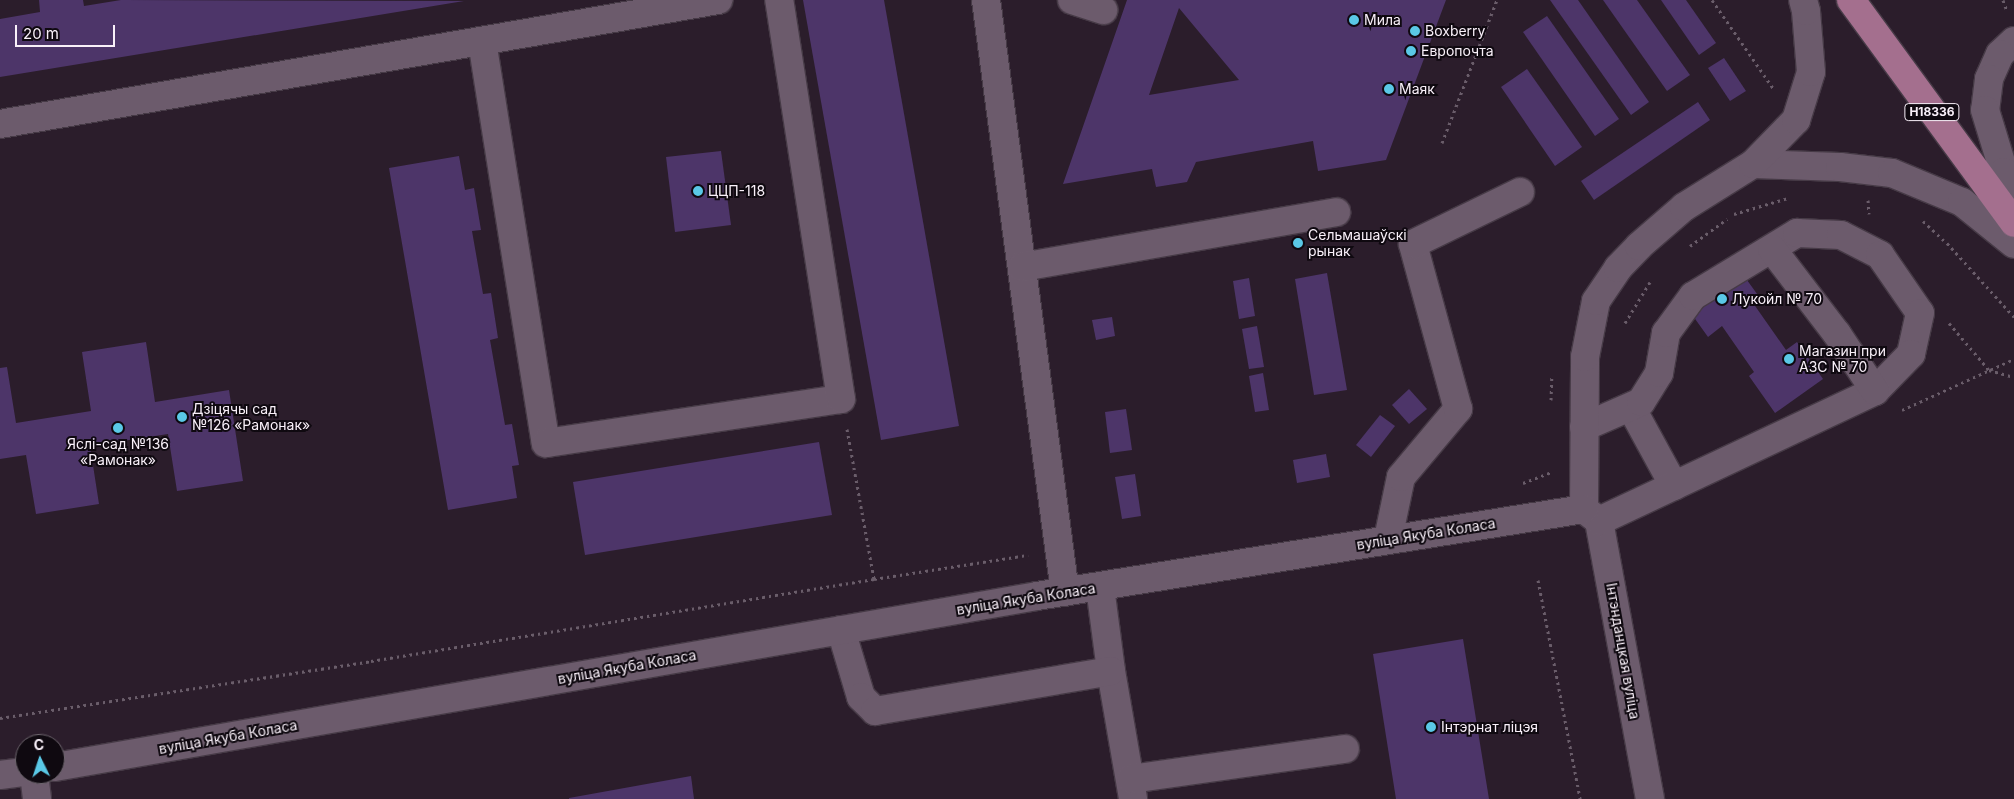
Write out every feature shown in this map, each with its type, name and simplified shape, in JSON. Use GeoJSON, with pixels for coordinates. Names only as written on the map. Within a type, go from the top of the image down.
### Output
{"type":"FeatureCollection","features":[{"type":"Feature","properties":{"kind":"main road","name":"Н18336"},"geometry":{"type":"LineString","coordinates":[[1851,0],[2014,223]]}},
{"type":"Feature","properties":{"kind":"street"},"geometry":{"type":"LineString","coordinates":[[0,124],[718,0]]}},
{"type":"Feature","properties":{"kind":"street"},"geometry":{"type":"LineString","coordinates":[[482,41],[546,443],[841,398],[779,0]]}},
{"type":"Feature","properties":{"kind":"street"},"geometry":{"type":"LineString","coordinates":[[986,0],[1065,592]]}},
{"type":"Feature","properties":{"kind":"street"},"geometry":{"type":"LineString","coordinates":[[1072,0],[1103,10]]}},
{"type":"Feature","properties":{"kind":"street"},"geometry":{"type":"LineString","coordinates":[[1592,515],[1584,427],[1586,357],[1596,301],[1618,268],[1639,246],[1684,207],[1753,164],[1796,120],[1811,72],[1806,11],[1803,0]]}},
{"type":"Feature","properties":{"kind":"street"},"geometry":{"type":"LineString","coordinates":[[2014,41],[2000,54],[1989,79],[1986,110],[2004,172],[2014,193]]}},
{"type":"Feature","properties":{"kind":"street"},"geometry":{"type":"LineString","coordinates":[[1753,164],[1840,167],[1892,173],[1962,202],[2014,244]]}},
{"type":"Feature","properties":{"kind":"street"},"geometry":{"type":"LineString","coordinates":[[1388,540],[1401,477],[1458,409],[1412,244],[1520,192]]}},
{"type":"Feature","properties":{"kind":"street"},"geometry":{"type":"LineString","coordinates":[[1022,267],[1336,212]]}},
{"type":"Feature","properties":{"kind":"street"},"geometry":{"type":"LineString","coordinates":[[1584,427],[1640,402],[1660,373],[1666,333],[1693,296],[1797,233],[1841,235],[1880,255],[1920,312],[1911,354],[1875,391],[1837,334],[1772,249]]}},
{"type":"Feature","properties":{"kind":"street","name":"вуліца Якуба Коласа"},"geometry":{"type":"LineString","coordinates":[[65,765],[1037,596],[1388,540],[1592,515],[1674,486],[1875,391]]}},
{"type":"Feature","properties":{"kind":"street"},"geometry":{"type":"LineString","coordinates":[[1631,406],[1674,486]]}},
{"type":"Feature","properties":{"kind":"street","name":"Інтэнданцкая вуліца"},"geometry":{"type":"LineString","coordinates":[[1592,515],[1650,799]]}},
{"type":"Feature","properties":{"kind":"street"},"geometry":{"type":"LineString","coordinates":[[1100,587],[1111,671],[1132,789],[1345,749]]}},
{"type":"Feature","properties":{"kind":"street"},"geometry":{"type":"LineString","coordinates":[[841,630],[861,697],[875,711],[1111,671]]}},
{"type":"Feature","properties":{"kind":"street"},"geometry":{"type":"LineString","coordinates":[[0,775],[15,773]]}},
{"type":"Feature","properties":{"kind":"street"},"geometry":{"type":"LineString","coordinates":[[35,784],[37,799]]}},
{"type":"Feature","properties":{"kind":"path"},"geometry":{"type":"LineString","coordinates":[[1442,144],[1497,0]]}},
{"type":"Feature","properties":{"kind":"path"},"geometry":{"type":"LineString","coordinates":[[1712,0],[1773,88]]}},
{"type":"Feature","properties":{"kind":"path"},"geometry":{"type":"LineString","coordinates":[[1922,220],[1947,243],[2014,317]]}},
{"type":"Feature","properties":{"kind":"path"},"geometry":{"type":"LineString","coordinates":[[2014,359],[1990,370],[2014,376]]}},
{"type":"Feature","properties":{"kind":"path"},"geometry":{"type":"LineString","coordinates":[[841,398],[874,579]]}},
{"type":"Feature","properties":{"kind":"path"},"geometry":{"type":"LineString","coordinates":[[0,718],[391,658],[1030,555],[1037,596]]}},
{"type":"Feature","properties":{"kind":"path"},"geometry":{"type":"LineString","coordinates":[[1538,580],[1580,799]]}},
{"type":"Feature","properties":{"kind":"building"},"geometry":{"type":"Polygon","coordinates":[[[39,0],[83,0],[84,6],[121,0],[464,1],[0,77],[0,19],[40,12],[39,0]]]}},
{"type":"Feature","properties":{"kind":"building"},"geometry":{"type":"Polygon","coordinates":[[[803,0],[884,0],[959,426],[881,440],[803,0]]]}},
{"type":"Feature","properties":{"kind":"building"},"geometry":{"type":"Polygon","coordinates":[[[1127,0],[1446,0],[1386,160],[1318,171],[1313,141],[1196,162],[1187,182],[1156,187],[1152,169],[1063,184],[1127,0]],[[1179,8],[1149,95],[1239,80],[1179,8]]]}},
{"type":"Feature","properties":{"kind":"building"},"geometry":{"type":"Polygon","coordinates":[[[1550,0],[1578,0],[1649,102],[1631,115],[1550,0]]]}},
{"type":"Feature","properties":{"kind":"building"},"geometry":{"type":"Polygon","coordinates":[[[1603,0],[1637,0],[1690,75],[1667,91],[1603,0]]]}},
{"type":"Feature","properties":{"kind":"building"},"geometry":{"type":"Polygon","coordinates":[[[1661,0],[1686,0],[1716,43],[1699,55],[1661,0]]]}},
{"type":"Feature","properties":{"kind":"building"},"geometry":{"type":"Polygon","coordinates":[[[1547,16],[1619,119],[1595,136],[1523,32],[1547,16]]]}},
{"type":"Feature","properties":{"kind":"building"},"geometry":{"type":"Polygon","coordinates":[[[1724,58],[1746,91],[1730,101],[1708,68],[1724,58]]]}},
{"type":"Feature","properties":{"kind":"building"},"geometry":{"type":"Polygon","coordinates":[[[1527,69],[1582,147],[1555,166],[1501,87],[1527,69]]]}},
{"type":"Feature","properties":{"kind":"building"},"geometry":{"type":"Polygon","coordinates":[[[1698,102],[1710,120],[1594,200],[1581,181],[1698,102]]]}},
{"type":"Feature","properties":{"kind":"building","name":"ЦЦП-118"},"geometry":{"type":"Polygon","coordinates":[[[721,151],[731,225],[675,232],[666,157],[721,151]]]}},
{"type":"Feature","properties":{"kind":"building"},"geometry":{"type":"Polygon","coordinates":[[[459,156],[465,190],[474,188],[481,230],[472,231],[483,294],[491,293],[498,338],[490,340],[505,425],[512,424],[519,465],[512,466],[517,498],[448,510],[389,168],[459,156]]]}},
{"type":"Feature","properties":{"kind":"building"},"geometry":{"type":"Polygon","coordinates":[[[1731,258],[1760,298],[1753,303],[1786,350],[1797,342],[1823,379],[1775,413],[1749,376],[1754,372],[1722,326],[1708,337],[1678,295],[1731,258]]]}},
{"type":"Feature","properties":{"kind":"building"},"geometry":{"type":"Polygon","coordinates":[[[1327,273],[1347,390],[1314,395],[1295,279],[1327,273]]]}},
{"type":"Feature","properties":{"kind":"building"},"geometry":{"type":"Polygon","coordinates":[[[1249,278],[1255,316],[1239,319],[1233,281],[1249,278]]]}},
{"type":"Feature","properties":{"kind":"building"},"geometry":{"type":"Polygon","coordinates":[[[1112,317],[1115,336],[1096,340],[1092,320],[1112,317]]]}},
{"type":"Feature","properties":{"kind":"building"},"geometry":{"type":"Polygon","coordinates":[[[1257,326],[1264,367],[1249,369],[1242,329],[1257,326]]]}},
{"type":"Feature","properties":{"kind":"building","name":"Яслі-сад №136 «Рамонак»"},"geometry":{"type":"Polygon","coordinates":[[[146,342],[155,402],[229,390],[243,481],[177,491],[168,434],[90,446],[99,504],[36,514],[26,455],[0,459],[0,368],[7,367],[16,423],[91,411],[82,352],[146,342]]]}},
{"type":"Feature","properties":{"kind":"building"},"geometry":{"type":"Polygon","coordinates":[[[1263,373],[1269,410],[1255,412],[1249,376],[1263,373]]]}},
{"type":"Feature","properties":{"kind":"building"},"geometry":{"type":"Polygon","coordinates":[[[1409,389],[1427,409],[1409,424],[1392,405],[1409,389]]]}},
{"type":"Feature","properties":{"kind":"building"},"geometry":{"type":"Polygon","coordinates":[[[1126,409],[1132,450],[1110,453],[1105,412],[1126,409]]]}},
{"type":"Feature","properties":{"kind":"building"},"geometry":{"type":"Polygon","coordinates":[[[1380,415],[1395,426],[1371,457],[1356,445],[1380,415]]]}},
{"type":"Feature","properties":{"kind":"building"},"geometry":{"type":"Polygon","coordinates":[[[819,442],[832,515],[585,555],[573,482],[819,442]]]}},
{"type":"Feature","properties":{"kind":"building"},"geometry":{"type":"Polygon","coordinates":[[[1326,454],[1330,477],[1297,483],[1293,460],[1326,454]]]}},
{"type":"Feature","properties":{"kind":"building"},"geometry":{"type":"Polygon","coordinates":[[[1135,474],[1141,516],[1122,519],[1115,477],[1135,474]]]}},
{"type":"Feature","properties":{"kind":"building","name":"Інтэрнат ліцэя"},"geometry":{"type":"Polygon","coordinates":[[[1463,639],[1489,799],[1396,799],[1373,654],[1463,639]]]}},
{"type":"Feature","properties":{"kind":"building"},"geometry":{"type":"Polygon","coordinates":[[[691,776],[694,799],[569,799],[569,798],[691,776]]]}},
{"type":"Feature","properties":{"kind":"place","name":"Мила"},"geometry":{"type":"Point","coordinates":[1354,20]}},
{"type":"Feature","properties":{"kind":"place","name":"Boxberry"},"geometry":{"type":"Point","coordinates":[1415,31]}},
{"type":"Feature","properties":{"kind":"place","name":"Европочта"},"geometry":{"type":"Point","coordinates":[1411,51]}},
{"type":"Feature","properties":{"kind":"place","name":"Маяк"},"geometry":{"type":"Point","coordinates":[1389,89]}},
{"type":"Feature","properties":{"kind":"place","name":"ЦЦП-118"},"geometry":{"type":"Point","coordinates":[698,191]}},
{"type":"Feature","properties":{"kind":"place","name":"Сельмашаўскі рынак"},"geometry":{"type":"Point","coordinates":[1298,243]}},
{"type":"Feature","properties":{"kind":"place","name":"Лукойл № 70"},"geometry":{"type":"Point","coordinates":[1722,299]}},
{"type":"Feature","properties":{"kind":"place","name":"Магазин при АЗС № 70"},"geometry":{"type":"Point","coordinates":[1789,359]}},
{"type":"Feature","properties":{"kind":"place","name":"Дзіцячы сад №126 «Рамонак»"},"geometry":{"type":"Point","coordinates":[182,417]}},
{"type":"Feature","properties":{"kind":"place","name":"Яслі-сад №136 «Рамонак»"},"geometry":{"type":"Point","coordinates":[118,428]}},
{"type":"Feature","properties":{"kind":"place","name":"Інтэрнат ліцэя"},"geometry":{"type":"Point","coordinates":[1431,727]}}]}
